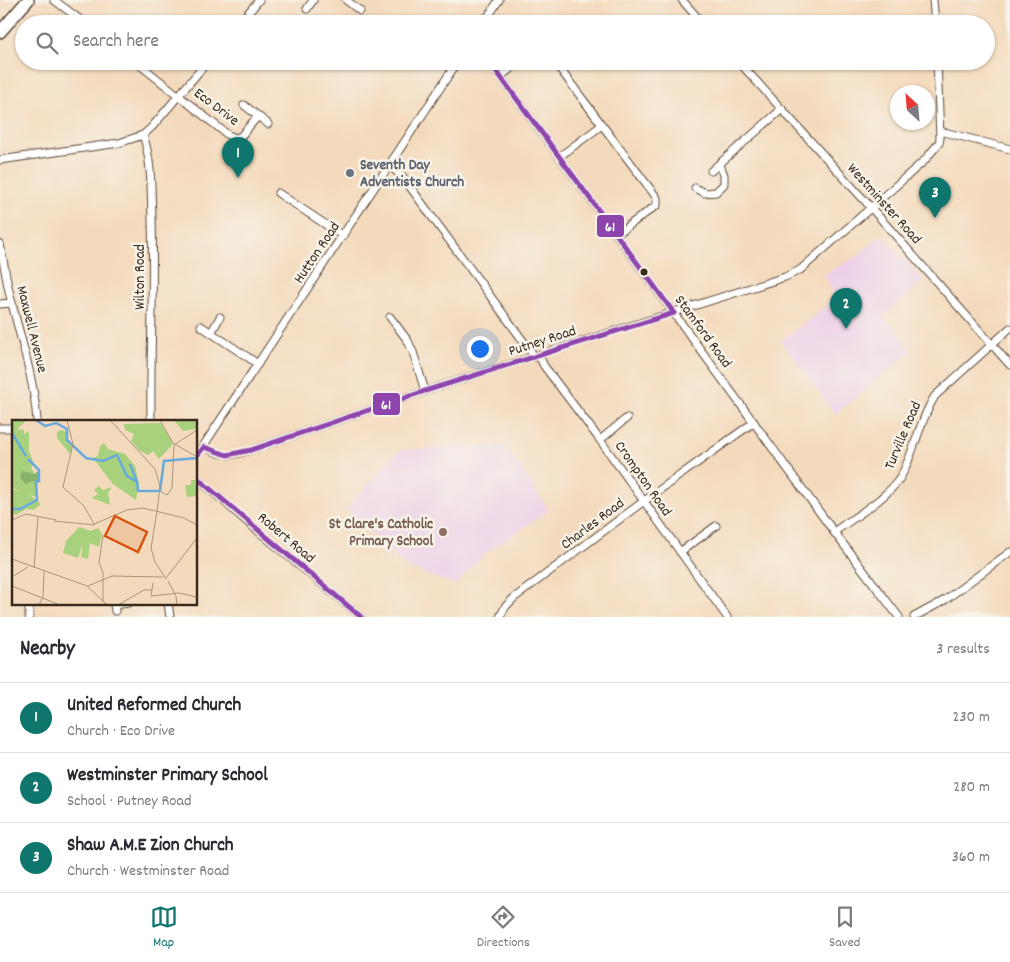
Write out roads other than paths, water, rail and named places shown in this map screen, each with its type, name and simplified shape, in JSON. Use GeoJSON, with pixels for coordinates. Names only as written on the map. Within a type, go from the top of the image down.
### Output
{"type":"FeatureCollection","features":[{"type":"Feature","properties":{"kind":"main road"},"geometry":{"type":"LineString","coordinates":[[0,32],[28,0]]}},
{"type":"Feature","properties":{"kind":"street"},"geometry":{"type":"LineString","coordinates":[[54,0],[74,15]]}},
{"type":"Feature","properties":{"kind":"street"},"geometry":{"type":"LineString","coordinates":[[246,15],[259,0]]}},
{"type":"Feature","properties":{"kind":"street"},"geometry":{"type":"LineString","coordinates":[[307,9],[313,0]]}},
{"type":"Feature","properties":{"kind":"street"},"geometry":{"type":"LineString","coordinates":[[346,0],[360,11]]}},
{"type":"Feature","properties":{"kind":"street"},"geometry":{"type":"LineString","coordinates":[[489,15],[499,0]]}},
{"type":"Feature","properties":{"kind":"street"},"geometry":{"type":"LineString","coordinates":[[682,0],[695,15]]}},
{"type":"Feature","properties":{"kind":"street"},"geometry":{"type":"LineString","coordinates":[[933,0],[934,15]]}},
{"type":"Feature","properties":{"kind":"street"},"geometry":{"type":"LineString","coordinates":[[147,70],[180,95]]}},
{"type":"Feature","properties":{"kind":"street"},"geometry":{"type":"LineString","coordinates":[[0,160],[118,143],[143,134],[152,127],[201,70]]}},
{"type":"Feature","properties":{"kind":"street","name":"Hutton Road"},"geometry":{"type":"LineString","coordinates":[[198,454],[452,70]]}},
{"type":"Feature","properties":{"kind":"street","name":"Stamford Road"},"geometry":{"type":"LineString","coordinates":[[496,70],[898,617]]}},
{"type":"Feature","properties":{"kind":"street"},"geometry":{"type":"LineString","coordinates":[[500,76],[508,70]]}},
{"type":"Feature","properties":{"kind":"street"},"geometry":{"type":"LineString","coordinates":[[561,70],[657,198],[657,206],[616,234]]}},
{"type":"Feature","properties":{"kind":"street","name":"Westminster Road"},"geometry":{"type":"LineString","coordinates":[[746,70],[1010,365]]}},
{"type":"Feature","properties":{"kind":"street"},"geometry":{"type":"LineString","coordinates":[[937,70],[940,131],[1010,149]]}},
{"type":"Feature","properties":{"kind":"street","name":"Eco Drive"},"geometry":{"type":"LineString","coordinates":[[180,95],[228,135],[236,138],[241,136],[258,116]]}},
{"type":"Feature","properties":{"kind":"street","name":"Eco Drive"},"geometry":{"type":"LineString","coordinates":[[244,105],[268,124]]}},
{"type":"Feature","properties":{"kind":"street"},"geometry":{"type":"LineString","coordinates":[[711,171],[782,109]]}},
{"type":"Feature","properties":{"kind":"street"},"geometry":{"type":"LineString","coordinates":[[559,157],[602,125]]}},
{"type":"Feature","properties":{"kind":"street","name":"Putney Road"},"geometry":{"type":"LineString","coordinates":[[204,446],[222,456],[234,455],[785,277],[800,270],[924,161],[938,143],[940,131]]}},
{"type":"Feature","properties":{"kind":"street","name":"Wilton Road"},"geometry":{"type":"LineString","coordinates":[[143,134],[147,148],[151,180],[153,254],[151,420]]}},
{"type":"Feature","properties":{"kind":"street"},"geometry":{"type":"LineString","coordinates":[[694,188],[705,193],[716,192],[724,184],[724,175],[720,165]]}},
{"type":"Feature","properties":{"kind":"street","name":"Crompton Road"},"geometry":{"type":"LineString","coordinates":[[390,166],[402,176],[600,440],[727,617]]}},
{"type":"Feature","properties":{"kind":"street"},"geometry":{"type":"LineString","coordinates":[[278,193],[343,236]]}},
{"type":"Feature","properties":{"kind":"street","name":"Maxwell Avenue"},"geometry":{"type":"LineString","coordinates":[[0,244],[12,303],[36,397],[37,420]]}},
{"type":"Feature","properties":{"kind":"street"},"geometry":{"type":"LineString","coordinates":[[0,304],[12,303]]}},
{"type":"Feature","properties":{"kind":"street"},"geometry":{"type":"LineString","coordinates":[[211,333],[220,317]]}},
{"type":"Feature","properties":{"kind":"street"},"geometry":{"type":"LineString","coordinates":[[390,317],[408,341],[425,392]]}},
{"type":"Feature","properties":{"kind":"street"},"geometry":{"type":"LineString","coordinates":[[201,326],[258,364]]}},
{"type":"Feature","properties":{"kind":"street","name":"Turville Road"},"geometry":{"type":"LineString","coordinates":[[834,532],[885,495],[899,480],[909,460],[926,410],[935,396],[1010,328]]}},
{"type":"Feature","properties":{"kind":"street"},"geometry":{"type":"LineString","coordinates":[[600,440],[627,418]]}},
{"type":"Feature","properties":{"kind":"street","name":"Charles Road"},"geometry":{"type":"LineString","coordinates":[[500,617],[505,607],[514,598],[754,422]]}},
{"type":"Feature","properties":{"kind":"street","name":"Robert Road"},"geometry":{"type":"LineString","coordinates":[[198,479],[361,617]]}},
{"type":"Feature","properties":{"kind":"street"},"geometry":{"type":"LineString","coordinates":[[680,552],[716,526]]}},
{"type":"Feature","properties":{"kind":"street"},"geometry":{"type":"LineString","coordinates":[[914,617],[945,600],[1010,552]]}},
{"type":"Feature","properties":{"kind":"street"},"geometry":{"type":"LineString","coordinates":[[28,617],[29,604]]}},
{"type":"Feature","properties":{"kind":"street"},"geometry":{"type":"LineString","coordinates":[[115,611],[114,605],[121,604]]}},
{"type":"Feature","properties":{"kind":"street"},"geometry":{"type":"LineString","coordinates":[[168,604],[170,617]]}},
{"type":"Feature","properties":{"kind":"place","name":"Seventh Day Adventists Church"},"geometry":{"type":"Point","coordinates":[350,173]}},
{"type":"Feature","properties":{"kind":"place","name":"United Reformed Church"},"geometry":{"type":"Point","coordinates":[238,178]}},
{"type":"Feature","properties":{"kind":"place","name":"Shaw A.M.E Zion Church"},"geometry":{"type":"Point","coordinates":[935,218]}},
{"type":"Feature","properties":{"kind":"place","name":"Westminster Primary School"},"geometry":{"type":"Point","coordinates":[846,329]}},
{"type":"Feature","properties":{"kind":"place","name":"St Clare's Catholic Primary School"},"geometry":{"type":"Point","coordinates":[443,532]}}]}
